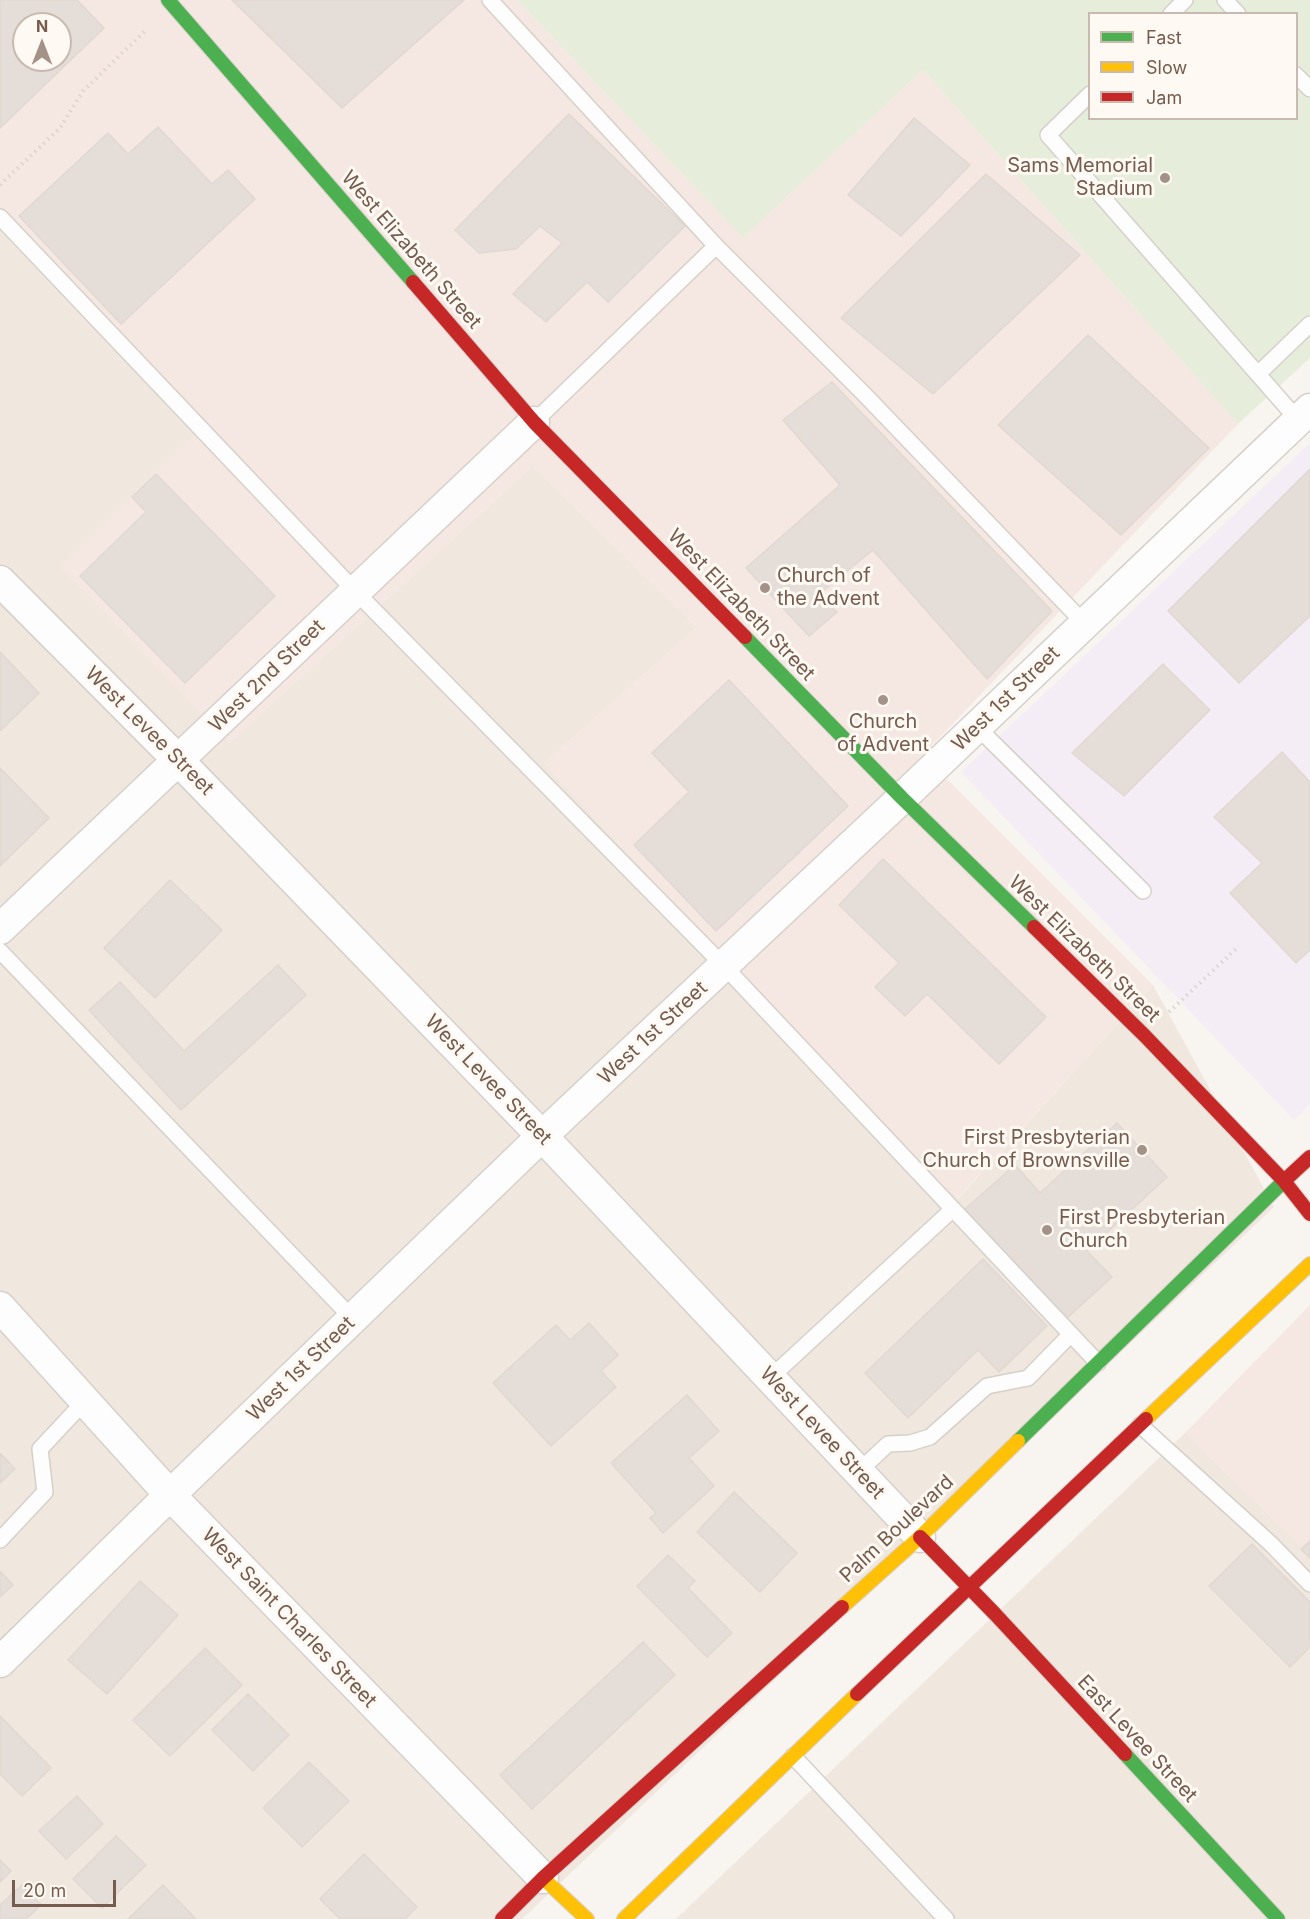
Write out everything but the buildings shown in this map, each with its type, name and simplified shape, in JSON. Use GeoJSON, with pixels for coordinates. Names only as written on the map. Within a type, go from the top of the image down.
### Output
{"type":"FeatureCollection","features":[{"type":"Feature","properties":{"kind":"main road","name":"West Elizabeth Street"},"geometry":{"type":"LineString","coordinates":[[171,2],[534,422],[902,798],[1145,1036],[1284,1181],[1310,1214]]}},
{"type":"Feature","properties":{"kind":"main road","name":"Palm Boulevard"},"geometry":{"type":"LineString","coordinates":[[501,1919],[543,1878],[920,1537],[1310,1157]]}},
{"type":"Feature","properties":{"kind":"main road"},"geometry":{"type":"LineString","coordinates":[[624,1919],[969,1586],[1310,1264]]}},
{"type":"Feature","properties":{"kind":"main road","name":"West Levee Street"},"geometry":{"type":"LineString","coordinates":[[920,1537],[969,1586]]}},
{"type":"Feature","properties":{"kind":"main road","name":"East Levee Street"},"geometry":{"type":"LineString","coordinates":[[969,1586],[1278,1919]]}},
{"type":"Feature","properties":{"kind":"main road","name":"West Saint Charles Street"},"geometry":{"type":"LineString","coordinates":[[543,1878],[587,1919]]}},
{"type":"Feature","properties":{"kind":"street","name":"West 1st Street"},"geometry":{"type":"LineString","coordinates":[[0,1662],[543,1136],[1304,415]]}},
{"type":"Feature","properties":{"kind":"street","name":"West 2nd Street"},"geometry":{"type":"LineString","coordinates":[[0,929],[534,422]]}},
{"type":"Feature","properties":{"kind":"street","name":"West Levee Street"},"geometry":{"type":"LineString","coordinates":[[0,581],[178,760],[543,1136],[920,1537]]}},
{"type":"Feature","properties":{"kind":"street","name":"West Saint Charles Street"},"geometry":{"type":"LineString","coordinates":[[0,1307],[170,1495],[543,1878]]}},
{"type":"Feature","properties":{"kind":"lane"},"geometry":{"type":"LineString","coordinates":[[490,0],[716,246],[864,394],[1084,624]]}},
{"type":"Feature","properties":{"kind":"lane"},"geometry":{"type":"LineString","coordinates":[[1173,12],[1185,0]]}},
{"type":"Feature","properties":{"kind":"lane"},"geometry":{"type":"LineString","coordinates":[[1225,0],[1236,12]]}},
{"type":"Feature","properties":{"kind":"lane"},"geometry":{"type":"LineString","coordinates":[[1298,77],[1310,89]]}},
{"type":"Feature","properties":{"kind":"lane"},"geometry":{"type":"LineString","coordinates":[[1088,95],[1048,135],[1258,374],[1304,415]]}},
{"type":"Feature","properties":{"kind":"lane"},"geometry":{"type":"LineString","coordinates":[[0,217],[356,592],[724,966],[1098,1363]]}},
{"type":"Feature","properties":{"kind":"lane"},"geometry":{"type":"LineString","coordinates":[[534,422],[716,246]]}},
{"type":"Feature","properties":{"kind":"lane"},"geometry":{"type":"LineString","coordinates":[[1258,374],[1310,324]]}},
{"type":"Feature","properties":{"kind":"lane"},"geometry":{"type":"LineString","coordinates":[[977,727],[1143,891]]}},
{"type":"Feature","properties":{"kind":"lane"},"geometry":{"type":"LineString","coordinates":[[0,951],[353,1319]]}},
{"type":"Feature","properties":{"kind":"lane"},"geometry":{"type":"LineString","coordinates":[[770,1378],[953,1209]]}},
{"type":"Feature","properties":{"kind":"lane"},"geometry":{"type":"LineString","coordinates":[[858,1472],[888,1444],[910,1443],[930,1437],[987,1386],[1028,1378],[1071,1334]]}},
{"type":"Feature","properties":{"kind":"lane"},"geometry":{"type":"LineString","coordinates":[[0,1540],[45,1492],[40,1449],[84,1401]]}},
{"type":"Feature","properties":{"kind":"lane"},"geometry":{"type":"LineString","coordinates":[[1140,1425],[1271,1544],[1310,1584]]}},
{"type":"Feature","properties":{"kind":"lane"},"geometry":{"type":"LineString","coordinates":[[793,1756],[946,1919]]}},
{"type":"Feature","properties":{"kind":"path"},"geometry":{"type":"LineString","coordinates":[[0,185],[60,128],[83,91],[171,2]]}},
{"type":"Feature","properties":{"kind":"path"},"geometry":{"type":"LineString","coordinates":[[1145,1036],[1239,946]]}},
{"type":"Feature","properties":{"kind":"shaded area"},"geometry":{"type":"Polygon","coordinates":[[[0,0],[517,0],[743,238],[923,70],[1238,424],[923,755],[1153,985],[952,1204],[544,763],[697,627],[533,466],[229,743],[60,567],[196,432],[0,224],[0,0]]]}},
{"type":"Feature","properties":{"kind":"shaded area"},"geometry":{"type":"Polygon","coordinates":[[[0,224],[196,432],[229,743],[533,466],[697,627],[544,763],[953,1204],[1153,985],[1274,1207],[522,1919],[0,1919],[0,224]]]}},
{"type":"Feature","properties":{"kind":"shaded area"},"geometry":{"type":"Polygon","coordinates":[[[1310,443],[1310,1104],[1294,1120],[961,772],[1310,443]]]}},
{"type":"Feature","properties":{"kind":"shaded area"},"geometry":{"type":"Polygon","coordinates":[[[1310,1305],[1310,1555],[1185,1433],[1310,1305]]]}},
{"type":"Feature","properties":{"kind":"shaded area"},"geometry":{"type":"Polygon","coordinates":[[[1185,1433],[1310,1555],[1310,1919],[676,1919],[1185,1433]]]}},
{"type":"Feature","properties":{"kind":"green space","name":"Sams Memorial Stadium"},"geometry":{"type":"Polygon","coordinates":[[[517,0],[1310,0],[1310,358],[1238,424],[923,70],[743,238],[517,0]]]}},
{"type":"Feature","properties":{"kind":"traffic: fast"},"geometry":{"type":"LineString","coordinates":[[168,0],[413,282]]}},
{"type":"Feature","properties":{"kind":"traffic: fast"},"geometry":{"type":"LineString","coordinates":[[745,637],[902,798],[1034,927]]}},
{"type":"Feature","properties":{"kind":"traffic: fast"},"geometry":{"type":"LineString","coordinates":[[1018,1441],[1284,1181]]}},
{"type":"Feature","properties":{"kind":"traffic: fast"},"geometry":{"type":"LineString","coordinates":[[1125,1754],[1278,1919]]}},
{"type":"Feature","properties":{"kind":"traffic: slow"},"geometry":{"type":"LineString","coordinates":[[1146,1419],[1310,1264]]}},
{"type":"Feature","properties":{"kind":"traffic: slow"},"geometry":{"type":"LineString","coordinates":[[842,1607],[920,1537],[1018,1441]]}},
{"type":"Feature","properties":{"kind":"traffic: slow"},"geometry":{"type":"LineString","coordinates":[[624,1919],[857,1694]]}},
{"type":"Feature","properties":{"kind":"traffic: slow"},"geometry":{"type":"LineString","coordinates":[[543,1878],[587,1919]]}},
{"type":"Feature","properties":{"kind":"traffic: jam"},"geometry":{"type":"LineString","coordinates":[[413,282],[534,422],[745,637]]}},
{"type":"Feature","properties":{"kind":"traffic: jam"},"geometry":{"type":"LineString","coordinates":[[1034,927],[1145,1036],[1284,1181],[1310,1214]]}},
{"type":"Feature","properties":{"kind":"traffic: jam"},"geometry":{"type":"LineString","coordinates":[[1284,1181],[1310,1157]]}},
{"type":"Feature","properties":{"kind":"traffic: jam"},"geometry":{"type":"LineString","coordinates":[[857,1694],[1146,1419]]}},
{"type":"Feature","properties":{"kind":"traffic: jam"},"geometry":{"type":"LineString","coordinates":[[920,1537],[1125,1754]]}},
{"type":"Feature","properties":{"kind":"traffic: jam"},"geometry":{"type":"LineString","coordinates":[[502,1919],[543,1878],[842,1607]]}},
{"type":"Feature","properties":{"kind":"place","name":"Sams Memorial Stadium"},"geometry":{"type":"Point","coordinates":[1165,178]}},
{"type":"Feature","properties":{"kind":"place","name":"Church of the Advent"},"geometry":{"type":"Point","coordinates":[765,588]}},
{"type":"Feature","properties":{"kind":"place","name":"Church of Advent"},"geometry":{"type":"Point","coordinates":[883,700]}},
{"type":"Feature","properties":{"kind":"place","name":"First Presbyterian Church of Brownsville"},"geometry":{"type":"Point","coordinates":[1142,1150]}},
{"type":"Feature","properties":{"kind":"place","name":"First Presbyterian Church"},"geometry":{"type":"Point","coordinates":[1047,1230]}}]}
